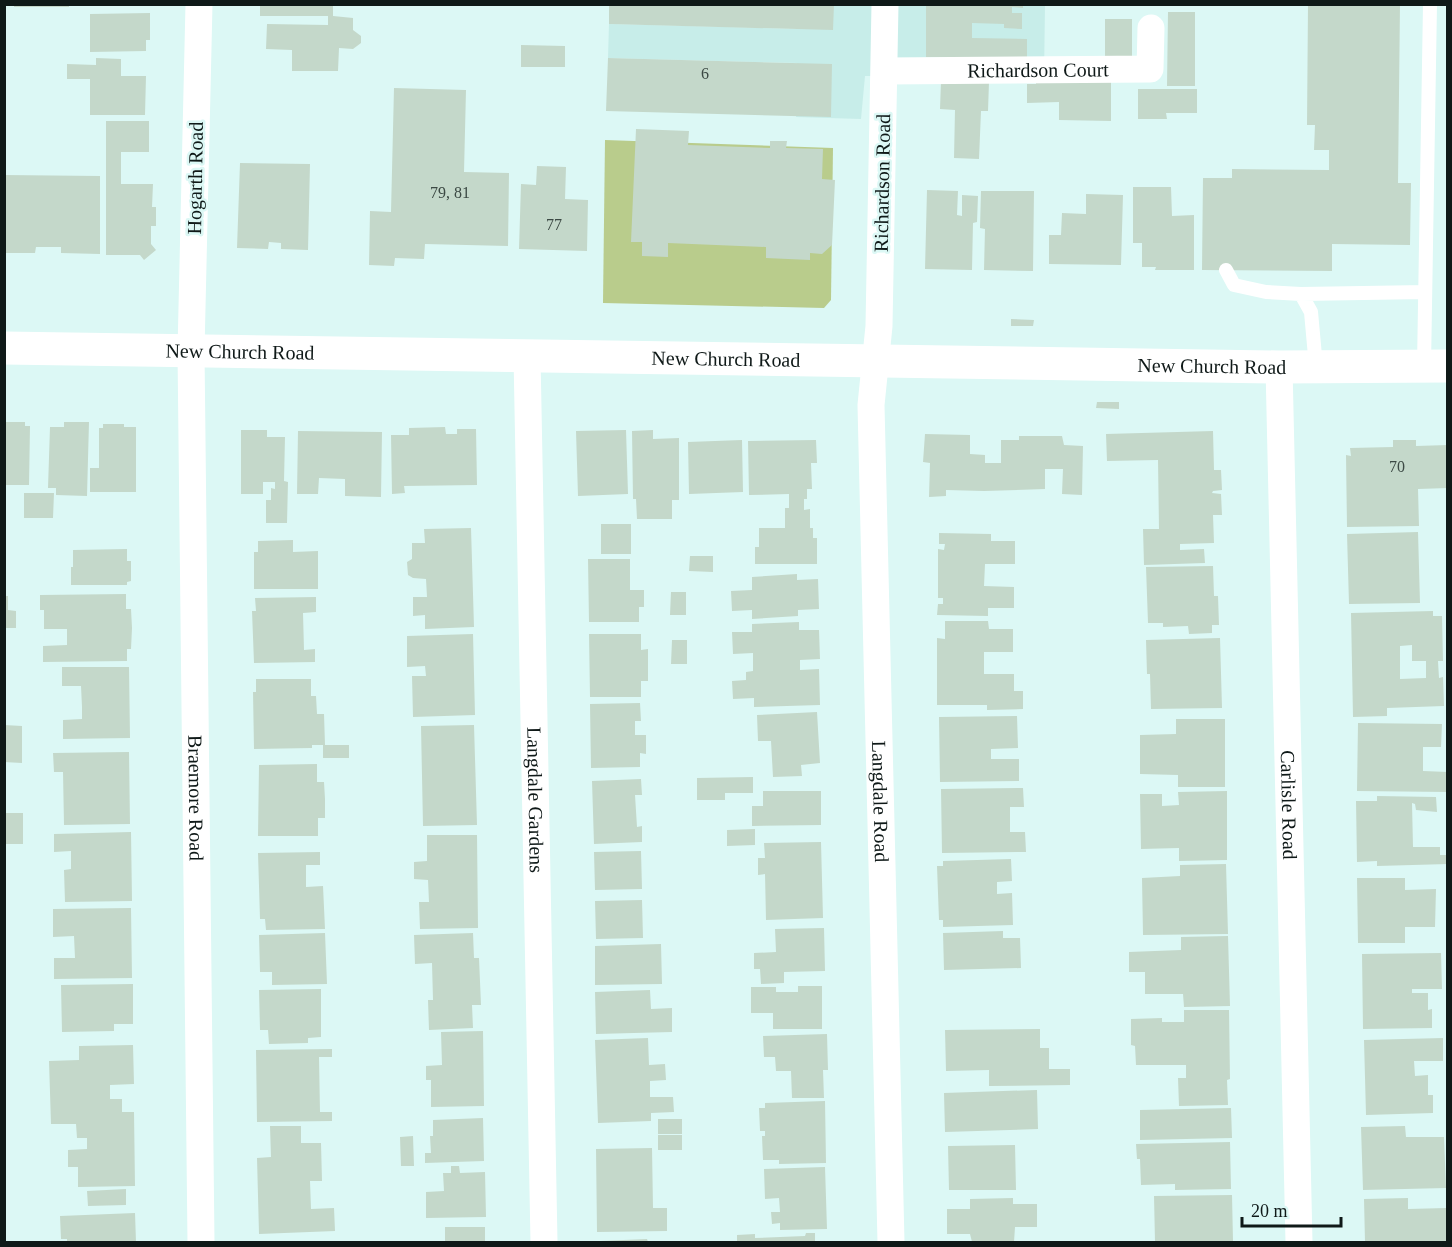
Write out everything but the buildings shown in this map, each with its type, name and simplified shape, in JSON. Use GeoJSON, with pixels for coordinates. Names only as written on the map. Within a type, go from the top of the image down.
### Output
{"type":"FeatureCollection","features":[{"type":"Feature","properties":{"kind":"main road","name":"New Church Road"},"geometry":{"type":"LineString","coordinates":[[4,348],[874,362],[1279,367],[1436,366]]}},
{"type":"Feature","properties":{"kind":"street","name":"Hogarth Road"},"geometry":{"type":"LineString","coordinates":[[191,351],[199,4]]}},
{"type":"Feature","properties":{"kind":"street","name":"Richardson Road"},"geometry":{"type":"LineString","coordinates":[[874,362],[879,326],[885,4]]}},
{"type":"Feature","properties":{"kind":"street","name":"Richardson Court"},"geometry":{"type":"LineString","coordinates":[[885,71],[1150,69],[1151,28]]}},
{"type":"Feature","properties":{"kind":"street","name":"Braemore Road"},"geometry":{"type":"LineString","coordinates":[[191,351],[201,1242]]}},
{"type":"Feature","properties":{"kind":"street","name":"Langdale Gardens"},"geometry":{"type":"LineString","coordinates":[[526,356],[544,1242]]}},
{"type":"Feature","properties":{"kind":"street","name":"Langdale Road"},"geometry":{"type":"LineString","coordinates":[[874,362],[871,405],[891,1242]]}},
{"type":"Feature","properties":{"kind":"street","name":"Carlisle Road"},"geometry":{"type":"LineString","coordinates":[[1279,367],[1299,1242]]}},
{"type":"Feature","properties":{"kind":"lane"},"geometry":{"type":"LineString","coordinates":[[1430,4],[1425,292],[1436,366]]}},
{"type":"Feature","properties":{"kind":"lane"},"geometry":{"type":"LineString","coordinates":[[1226,270],[1234,285],[1266,292],[1301,294],[1425,292]]}},
{"type":"Feature","properties":{"kind":"lane"},"geometry":{"type":"LineString","coordinates":[[1301,294],[1311,312],[1316,367]]}},
{"type":"Feature","properties":{"kind":"shaded area"},"geometry":{"type":"Polygon","coordinates":[[[799,5],[1045,5],[1044,77],[865,76],[861,119],[796,117],[797,63],[608,58],[609,24],[798,29],[799,5]]]}},
{"type":"Feature","properties":{"kind":"green space"},"geometry":{"type":"Polygon","coordinates":[[[605,140],[833,148],[831,300],[824,308],[603,303],[605,140]]]}}]}
